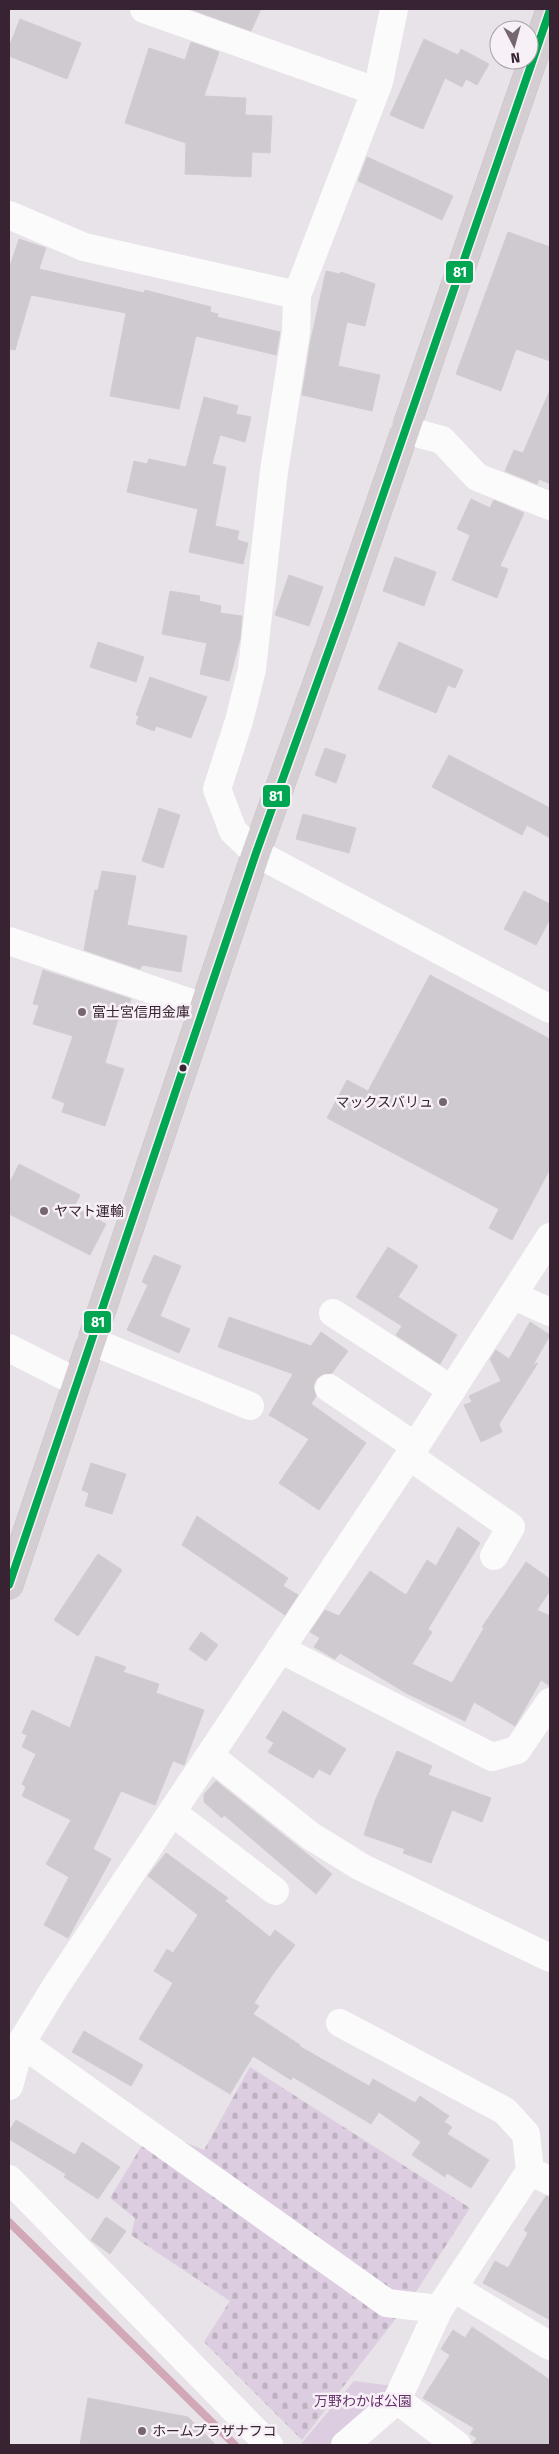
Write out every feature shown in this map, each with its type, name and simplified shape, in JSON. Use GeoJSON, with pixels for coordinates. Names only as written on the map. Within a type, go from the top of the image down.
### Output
{"type":"FeatureCollection","features":[{"type":"Feature","properties":{"kind":"main road"},"geometry":{"type":"LineString","coordinates":[[9,1585],[203,1007],[550,10]]}},
{"type":"Feature","properties":{"kind":"street"},"geometry":{"type":"LineString","coordinates":[[144,9],[375,91]]}},
{"type":"Feature","properties":{"kind":"street"},"geometry":{"type":"LineString","coordinates":[[394,9],[375,91],[297,295],[296,332],[274,471],[252,669],[239,721],[217,789],[232,831],[256,853],[550,1009]]}},
{"type":"Feature","properties":{"kind":"street"},"geometry":{"type":"LineString","coordinates":[[9,215],[84,247],[297,295]]}},
{"type":"Feature","properties":{"kind":"street"},"geometry":{"type":"LineString","coordinates":[[405,430],[442,440],[477,477],[550,506]]}},
{"type":"Feature","properties":{"kind":"street"},"geometry":{"type":"LineString","coordinates":[[9,941],[203,1007]]}},
{"type":"Feature","properties":{"kind":"street"},"geometry":{"type":"LineString","coordinates":[[9,2086],[21,2043],[514,1296],[550,1237]]}},
{"type":"Feature","properties":{"kind":"street"},"geometry":{"type":"LineString","coordinates":[[514,1296],[550,1312]]}},
{"type":"Feature","properties":{"kind":"street"},"geometry":{"type":"LineString","coordinates":[[333,1313],[452,1390]]}},
{"type":"Feature","properties":{"kind":"street"},"geometry":{"type":"LineString","coordinates":[[91,1341],[250,1406]]}},
{"type":"Feature","properties":{"kind":"street"},"geometry":{"type":"LineString","coordinates":[[9,1348],[76,1382]]}},
{"type":"Feature","properties":{"kind":"street"},"geometry":{"type":"LineString","coordinates":[[329,1388],[511,1527],[494,1556]]}},
{"type":"Feature","properties":{"kind":"street"},"geometry":{"type":"LineString","coordinates":[[280,1650],[492,1757],[516,1750],[550,1702]]}},
{"type":"Feature","properties":{"kind":"street"},"geometry":{"type":"LineString","coordinates":[[210,1756],[311,1836],[361,1867],[550,1958]]}},
{"type":"Feature","properties":{"kind":"street"},"geometry":{"type":"LineString","coordinates":[[172,1812],[275,1891]]}},
{"type":"Feature","properties":{"kind":"street"},"geometry":{"type":"LineString","coordinates":[[340,2024],[505,2111],[526,2134],[540,2176],[446,2298],[397,2400],[379,2413],[345,2445]]}},
{"type":"Feature","properties":{"kind":"street"},"geometry":{"type":"LineString","coordinates":[[21,2043],[387,2303],[446,2298],[550,2346]]}},
{"type":"Feature","properties":{"kind":"street"},"geometry":{"type":"LineString","coordinates":[[9,2179],[270,2445]]}},
{"type":"Feature","properties":{"kind":"street"},"geometry":{"type":"LineString","coordinates":[[397,2400],[457,2445]]}},
{"type":"Feature","properties":{"kind":"green space"},"geometry":{"type":"Polygon","coordinates":[[[250,2067],[470,2208],[414,2295],[302,2440],[204,2342],[230,2301],[131,2235],[135,2218],[110,2198],[152,2129],[204,2150],[250,2067]]]}},
{"type":"Feature","properties":{"kind":"green space","name":"万野わかば公園"},"geometry":{"type":"Polygon","coordinates":[[[354,2381],[394,2386],[344,2445],[302,2445],[301,2444],[354,2381]]]}},
{"type":"Feature","properties":{"kind":"building"},"geometry":{"type":"Polygon","coordinates":[[[190,9],[261,9],[251,31],[190,9]]]}},
{"type":"Feature","properties":{"kind":"building"},"geometry":{"type":"Polygon","coordinates":[[[20,19],[81,43],[67,79],[9,56],[9,47],[20,19]]]}},
{"type":"Feature","properties":{"kind":"building"},"geometry":{"type":"Polygon","coordinates":[[[424,39],[458,55],[461,49],[489,64],[477,85],[466,79],[462,87],[445,78],[423,129],[390,115],[424,39]]]}},
{"type":"Feature","properties":{"kind":"building"},"geometry":{"type":"Polygon","coordinates":[[[191,42],[219,52],[204,96],[246,98],[245,115],[272,116],[270,153],[252,152],[251,177],[185,174],[186,143],[125,123],[149,48],[185,60],[191,42]]]}},
{"type":"Feature","properties":{"kind":"building"},"geometry":{"type":"Polygon","coordinates":[[[367,157],[453,196],[442,220],[358,181],[367,157]]]}},
{"type":"Feature","properties":{"kind":"building"},"geometry":{"type":"Polygon","coordinates":[[[508,232],[550,247],[550,361],[516,349],[501,391],[456,374],[508,232]]]}},
{"type":"Feature","properties":{"kind":"building"},"geometry":{"type":"Polygon","coordinates":[[[19,239],[46,248],[39,269],[144,293],[145,290],[211,307],[210,312],[218,314],[217,317],[280,332],[276,355],[196,336],[179,409],[110,396],[126,313],[31,295],[15,350],[9,349],[9,269],[19,239]]]}},
{"type":"Feature","properties":{"kind":"building"},"geometry":{"type":"Polygon","coordinates":[[[326,271],[340,274],[341,272],[375,284],[365,326],[347,322],[338,366],[380,375],[372,411],[302,395],[311,339],[326,271]]]}},
{"type":"Feature","properties":{"kind":"building"},"geometry":{"type":"Polygon","coordinates":[[[550,390],[550,484],[539,479],[537,484],[505,471],[514,450],[523,453],[550,390]]]}},
{"type":"Feature","properties":{"kind":"building"},"geometry":{"type":"Polygon","coordinates":[[[204,397],[238,406],[236,414],[251,417],[245,442],[220,435],[212,464],[226,467],[215,526],[239,531],[237,540],[248,543],[243,564],[189,552],[198,509],[127,492],[134,461],[147,464],[149,459],[186,467],[204,397]]]}},
{"type":"Feature","properties":{"kind":"building"},"geometry":{"type":"Polygon","coordinates":[[[471,499],[490,508],[494,500],[524,513],[500,566],[508,569],[497,598],[452,580],[470,535],[457,529],[471,499]]]}},
{"type":"Feature","properties":{"kind":"building"},"geometry":{"type":"Polygon","coordinates":[[[395,557],[436,572],[424,606],[383,591],[395,557]]]}},
{"type":"Feature","properties":{"kind":"building"},"geometry":{"type":"Polygon","coordinates":[[[289,575],[323,587],[309,626],[275,615],[289,575]]]}},
{"type":"Feature","properties":{"kind":"building"},"geometry":{"type":"Polygon","coordinates":[[[170,591],[200,596],[199,601],[221,606],[220,613],[242,616],[240,639],[229,681],[200,674],[207,643],[162,634],[170,591]]]}},
{"type":"Feature","properties":{"kind":"building"},"geometry":{"type":"Polygon","coordinates":[[[98,642],[144,657],[136,682],[90,667],[98,642]]]}},
{"type":"Feature","properties":{"kind":"building"},"geometry":{"type":"Polygon","coordinates":[[[399,642],[463,670],[455,688],[448,685],[436,713],[378,689],[399,642]]]}},
{"type":"Feature","properties":{"kind":"building"},"geometry":{"type":"Polygon","coordinates":[[[150,677],[207,697],[191,738],[156,726],[154,731],[136,724],[139,716],[136,715],[150,677]]]}},
{"type":"Feature","properties":{"kind":"building"},"geometry":{"type":"Polygon","coordinates":[[[325,748],[346,755],[336,783],[315,775],[325,748]]]}},
{"type":"Feature","properties":{"kind":"building"},"geometry":{"type":"Polygon","coordinates":[[[449,755],[550,808],[550,838],[527,825],[522,835],[432,787],[449,755]]]}},
{"type":"Feature","properties":{"kind":"building"},"geometry":{"type":"Polygon","coordinates":[[[159,808],[180,815],[163,868],[142,861],[159,808]]]}},
{"type":"Feature","properties":{"kind":"building"},"geometry":{"type":"Polygon","coordinates":[[[303,814],[356,828],[349,853],[296,839],[303,814]]]}},
{"type":"Feature","properties":{"kind":"building"},"geometry":{"type":"Polygon","coordinates":[[[102,871],[136,876],[127,925],[187,936],[181,972],[142,965],[140,969],[84,950],[95,890],[98,890],[102,871]]]}},
{"type":"Feature","properties":{"kind":"building"},"geometry":{"type":"Polygon","coordinates":[[[524,891],[550,904],[550,919],[536,945],[504,929],[524,891]]]}},
{"type":"Feature","properties":{"kind":"building"},"geometry":{"type":"Polygon","coordinates":[[[43,970],[131,999],[124,1021],[118,1019],[105,1063],[124,1069],[105,1126],[62,1112],[65,1103],[52,1098],[73,1036],[33,1024],[39,1005],[33,1004],[43,970]]]}},
{"type":"Feature","properties":{"kind":"building","name":"マックスバリュ"},"geometry":{"type":"Polygon","coordinates":[[[430,975],[550,1039],[550,1169],[512,1240],[489,1228],[499,1209],[327,1118],[347,1080],[368,1091],[430,975]]]}},
{"type":"Feature","properties":{"kind":"building","name":"ヤマト運輸"},"geometry":{"type":"Polygon","coordinates":[[[19,1164],[80,1195],[74,1207],[106,1224],[90,1255],[9,1214],[9,1184],[19,1164]]]}},
{"type":"Feature","properties":{"kind":"building"},"geometry":{"type":"Polygon","coordinates":[[[388,1247],[418,1266],[398,1297],[457,1335],[440,1364],[396,1335],[402,1326],[356,1297],[388,1247]]]}},
{"type":"Feature","properties":{"kind":"building"},"geometry":{"type":"Polygon","coordinates":[[[154,1255],[181,1266],[160,1316],[190,1329],[179,1353],[127,1330],[148,1285],[142,1282],[154,1255]]]}},
{"type":"Feature","properties":{"kind":"building"},"geometry":{"type":"Polygon","coordinates":[[[229,1317],[311,1346],[321,1332],[348,1351],[332,1373],[323,1374],[316,1379],[313,1387],[316,1396],[311,1404],[366,1443],[319,1510],[279,1483],[309,1439],[269,1415],[293,1374],[218,1347],[229,1317]]]}},
{"type":"Feature","properties":{"kind":"building"},"geometry":{"type":"Polygon","coordinates":[[[530,1322],[550,1335],[533,1365],[538,1363],[499,1424],[502,1432],[481,1442],[464,1405],[472,1402],[469,1396],[501,1381],[490,1359],[496,1350],[509,1359],[530,1322]]]}},
{"type":"Feature","properties":{"kind":"building"},"geometry":{"type":"Polygon","coordinates":[[[91,1463],[126,1474],[112,1514],[85,1506],[89,1493],[82,1490],[91,1463]]]}},
{"type":"Feature","properties":{"kind":"building"},"geometry":{"type":"Polygon","coordinates":[[[197,1516],[288,1578],[283,1586],[298,1595],[285,1615],[182,1545],[197,1516]]]}},
{"type":"Feature","properties":{"kind":"building"},"geometry":{"type":"Polygon","coordinates":[[[458,1527],[480,1543],[428,1629],[432,1632],[412,1664],[452,1683],[484,1628],[482,1627],[526,1562],[550,1579],[550,1591],[537,1610],[550,1616],[550,1686],[541,1680],[515,1726],[474,1702],[465,1721],[406,1693],[340,1653],[335,1659],[314,1647],[320,1638],[310,1632],[325,1610],[339,1616],[370,1571],[406,1595],[427,1560],[436,1566],[458,1527]]]}},
{"type":"Feature","properties":{"kind":"building"},"geometry":{"type":"Polygon","coordinates":[[[98,1554],[122,1570],[78,1636],[54,1620],[98,1554]]]}},
{"type":"Feature","properties":{"kind":"building"},"geometry":{"type":"Polygon","coordinates":[[[201,1632],[218,1645],[206,1661],[189,1649],[201,1632]]]}},
{"type":"Feature","properties":{"kind":"building"},"geometry":{"type":"Polygon","coordinates":[[[96,1656],[126,1667],[123,1672],[159,1684],[156,1693],[204,1710],[184,1765],[173,1761],[155,1805],[121,1791],[93,1849],[111,1859],[68,1938],[44,1925],[69,1877],[46,1864],[71,1820],[22,1796],[26,1787],[22,1784],[36,1754],[22,1747],[27,1735],[22,1733],[32,1710],[70,1728],[96,1656]]]}},
{"type":"Feature","properties":{"kind":"building"},"geometry":{"type":"Polygon","coordinates":[[[283,1711],[346,1749],[330,1775],[319,1769],[313,1778],[268,1752],[274,1743],[266,1738],[283,1711]]]}},
{"type":"Feature","properties":{"kind":"building"},"geometry":{"type":"Polygon","coordinates":[[[397,1751],[432,1766],[428,1775],[491,1798],[482,1822],[452,1810],[431,1863],[403,1853],[405,1849],[364,1835],[375,1801],[397,1751]]]}},
{"type":"Feature","properties":{"kind":"building"},"geometry":{"type":"Polygon","coordinates":[[[216,1781],[332,1874],[316,1894],[224,1815],[222,1818],[204,1802],[204,1794],[216,1781]]]}},
{"type":"Feature","properties":{"kind":"building"},"geometry":{"type":"Polygon","coordinates":[[[166,1853],[228,1898],[225,1901],[270,1937],[275,1930],[295,1945],[254,2003],[259,2006],[253,2014],[299,2046],[369,2086],[373,2079],[415,2103],[420,2096],[449,2116],[444,2122],[452,2127],[447,2134],[489,2160],[471,2188],[447,2173],[445,2177],[412,2155],[421,2142],[379,2112],[371,2124],[293,2077],[291,2080],[253,2056],[230,2094],[139,2039],[173,1983],[154,1971],[167,1949],[173,1953],[198,1915],[148,1876],[166,1853]]]}},
{"type":"Feature","properties":{"kind":"building"},"geometry":{"type":"Polygon","coordinates":[[[84,2031],[143,2065],[131,2086],[72,2052],[84,2031]]]}},
{"type":"Feature","properties":{"kind":"building"},"geometry":{"type":"Polygon","coordinates":[[[16,2120],[75,2155],[82,2142],[120,2167],[98,2199],[64,2177],[66,2174],[9,2139],[9,2131],[16,2120]]]}},
{"type":"Feature","properties":{"kind":"building"},"geometry":{"type":"Polygon","coordinates":[[[546,2196],[550,2197],[550,2320],[483,2283],[495,2261],[508,2268],[528,2233],[524,2230],[546,2196]]]}},
{"type":"Feature","properties":{"kind":"building"},"geometry":{"type":"Polygon","coordinates":[[[106,2217],[126,2231],[110,2254],[91,2240],[106,2217]]]}},
{"type":"Feature","properties":{"kind":"building"},"geometry":{"type":"Polygon","coordinates":[[[472,2327],[550,2380],[550,2445],[472,2445],[477,2438],[470,2434],[474,2428],[423,2398],[450,2355],[441,2349],[453,2330],[465,2338],[472,2327]]]}},
{"type":"Feature","properties":{"kind":"building","name":"ホームプラザナフコ"},"geometry":{"type":"Polygon","coordinates":[[[88,2398],[188,2417],[216,2445],[80,2445],[88,2398]]]}},
{"type":"Feature","properties":{"kind":"waterway"},"geometry":{"type":"LineString","coordinates":[[9,2222],[235,2445]]}},
{"type":"Feature","properties":{"kind":"transit line","name":"81"},"geometry":{"type":"LineString","coordinates":[[9,1585],[256,853],[343,611],[550,10]]}},
{"type":"Feature","properties":{"kind":"place","name":"富士宮信用金庫"},"geometry":{"type":"Point","coordinates":[82,1012]}},
{"type":"Feature","properties":{"kind":"place","name":"マックスバリュ"},"geometry":{"type":"Point","coordinates":[443,1102]}},
{"type":"Feature","properties":{"kind":"place","name":"ヤマト運輸"},"geometry":{"type":"Point","coordinates":[44,1211]}},
{"type":"Feature","properties":{"kind":"place","name":"ホームプラザナフコ"},"geometry":{"type":"Point","coordinates":[142,2431]}}]}
